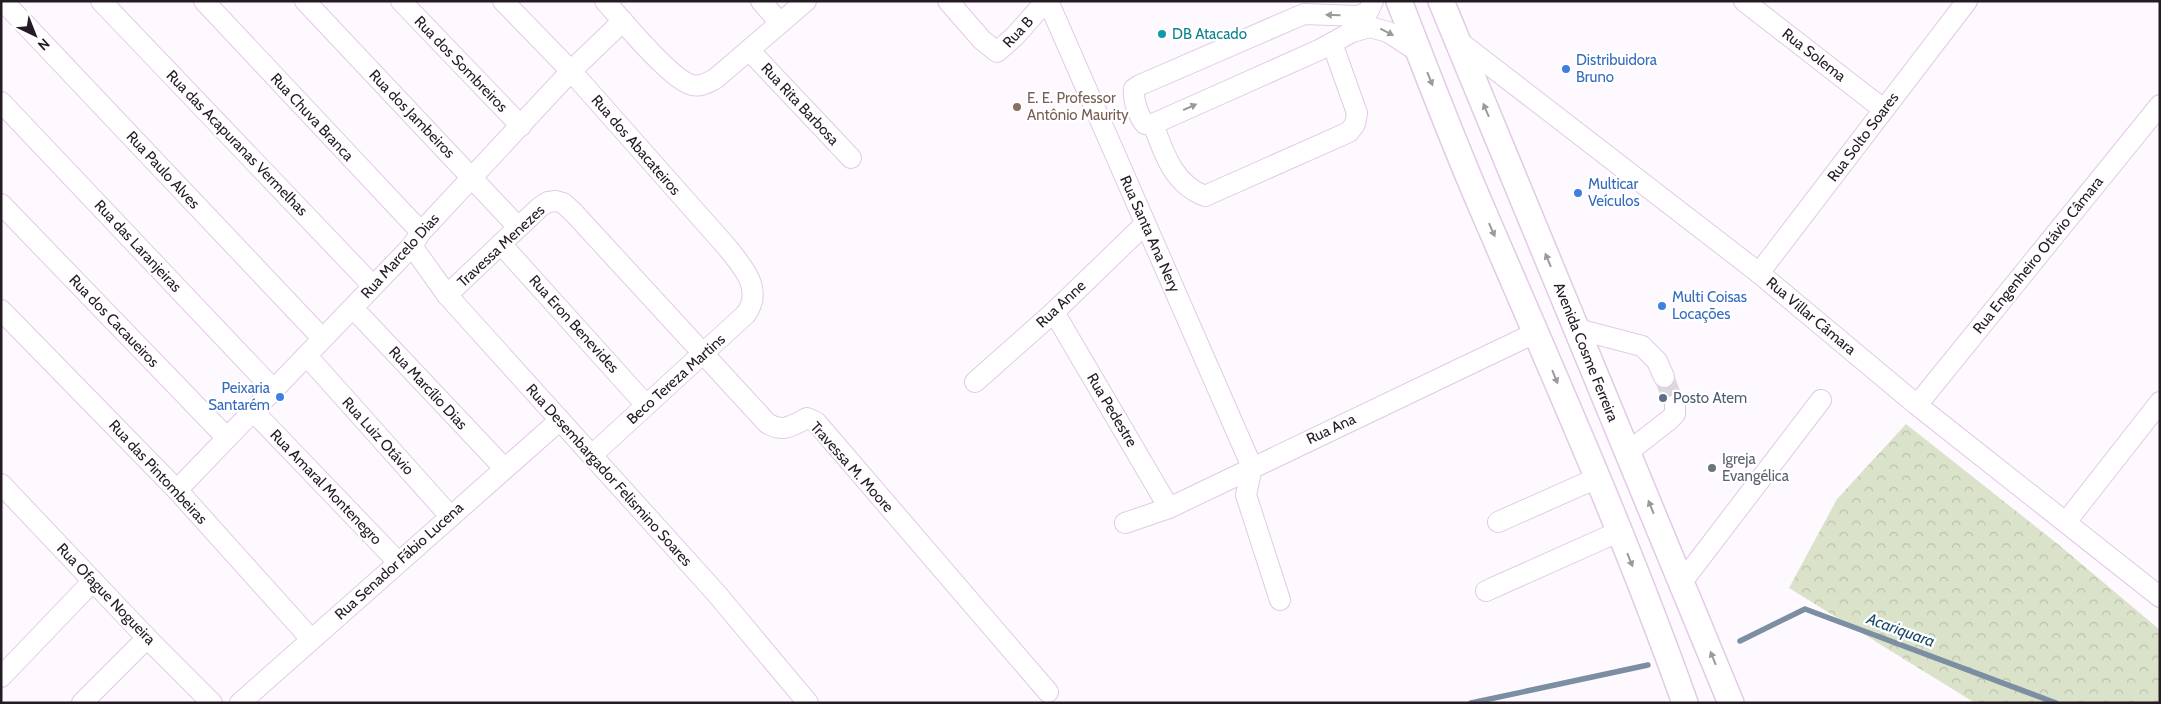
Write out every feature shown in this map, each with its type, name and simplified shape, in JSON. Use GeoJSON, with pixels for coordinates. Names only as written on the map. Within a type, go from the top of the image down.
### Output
{"type":"FeatureCollection","features":[{"type":"Feature","properties":{"kind":"main road"},"geometry":{"type":"LineString","coordinates":[[1399,1],[1481,205],[1536,332],[1664,642],[1685,703]]}},
{"type":"Feature","properties":{"kind":"main road","name":"Avenida Cosme Ferreira"},"geometry":{"type":"LineString","coordinates":[[1440,1],[1731,703]]}},
{"type":"Feature","properties":{"kind":"street","name":"Rua Paulo Alves"},"geometry":{"type":"LineString","coordinates":[[3,1],[322,338]]}},
{"type":"Feature","properties":{"kind":"street","name":"Rua das Acapuranas Vermelhas"},"geometry":{"type":"LineString","coordinates":[[101,1],[373,286]]}},
{"type":"Feature","properties":{"kind":"street","name":"Rua Chuva Branca"},"geometry":{"type":"LineString","coordinates":[[204,1],[416,239]]}},
{"type":"Feature","properties":{"kind":"street","name":"Rua dos Jambeiros"},"geometry":{"type":"LineString","coordinates":[[305,1],[518,227]]}},
{"type":"Feature","properties":{"kind":"street","name":"Rua dos Sombreiros"},"geometry":{"type":"LineString","coordinates":[[401,1],[520,126]]}},
{"type":"Feature","properties":{"kind":"street","name":"Rua dos Abacateiros"},"geometry":{"type":"LineString","coordinates":[[503,1],[571,71],[726,246],[747,272],[753,288],[754,298]]}},
{"type":"Feature","properties":{"kind":"street"},"geometry":{"type":"LineString","coordinates":[[605,1],[674,75],[695,86],[715,79],[806,1]]}},
{"type":"Feature","properties":{"kind":"street"},"geometry":{"type":"LineString","coordinates":[[761,1],[780,23]]}},
{"type":"Feature","properties":{"kind":"street","name":"Rua B"},"geometry":{"type":"LineString","coordinates":[[948,1],[982,40],[997,52],[1015,36],[1047,1]]}},
{"type":"Feature","properties":{"kind":"street","name":"Rua Santa Ana Nery"},"geometry":{"type":"LineString","coordinates":[[1047,1],[1252,467]]}},
{"type":"Feature","properties":{"kind":"street"},"geometry":{"type":"LineString","coordinates":[[1372,1],[1368,12],[1358,16],[1304,14],[1140,85],[1134,89],[1133,96],[1141,120],[1145,124],[1152,124],[1332,44],[1352,32],[1370,27],[1388,32],[1420,53]]}},
{"type":"Feature","properties":{"kind":"street","name":"Rua Solema"},"geometry":{"type":"LineString","coordinates":[[1744,1],[1883,109]]}},
{"type":"Feature","properties":{"kind":"street","name":"Rua Solto Soares"},"geometry":{"type":"LineString","coordinates":[[1759,273],[1967,1]]}},
{"type":"Feature","properties":{"kind":"street","name":"Rua Marcelo Dias"},"geometry":{"type":"LineString","coordinates":[[177,490],[353,308],[571,71],[623,21]]}},
{"type":"Feature","properties":{"kind":"street","name":"Rua Villar Câmara"},"geometry":{"type":"LineString","coordinates":[[1457,40],[1759,273],[1917,405],[2160,597]]}},
{"type":"Feature","properties":{"kind":"street"},"geometry":{"type":"LineString","coordinates":[[1152,124],[1168,161],[1179,177],[1191,191],[1205,196],[1349,132],[1355,124],[1357,113],[1332,44]]}},
{"type":"Feature","properties":{"kind":"street","name":"Rua Rita Barbosa"},"geometry":{"type":"LineString","coordinates":[[749,50],[851,158]]}},
{"type":"Feature","properties":{"kind":"street","name":"Rua das Laranjeiras"},"geometry":{"type":"LineString","coordinates":[[1,102],[274,390]]}},
{"type":"Feature","properties":{"kind":"street","name":"Rua Engenheiro Otávio Câmara"},"geometry":{"type":"LineString","coordinates":[[1917,405],[2160,105]]}},
{"type":"Feature","properties":{"kind":"street","name":"Travessa Menezes"},"geometry":{"type":"LineString","coordinates":[[447,295],[540,207],[548,202],[556,201]]}},
{"type":"Feature","properties":{"kind":"street","name":"Travessa M. Moore"},"geometry":{"type":"LineString","coordinates":[[556,201],[568,207],[577,216],[759,416],[774,428],[790,427],[807,418],[816,422],[1048,692]]}},
{"type":"Feature","properties":{"kind":"street","name":"Rua dos Cacaueiros"},"geometry":{"type":"LineString","coordinates":[[1,204],[228,438]]}},
{"type":"Feature","properties":{"kind":"street","name":"Rua Anne"},"geometry":{"type":"LineString","coordinates":[[975,382],[1054,312],[1145,224]]}},
{"type":"Feature","properties":{"kind":"street","name":"Rua Desembargador Felismino Soares"},"geometry":{"type":"LineString","coordinates":[[416,239],[447,295],[716,593],[808,703]]}},
{"type":"Feature","properties":{"kind":"street","name":"Rua Eron Benevides"},"geometry":{"type":"LineString","coordinates":[[501,244],[646,405]]}},
{"type":"Feature","properties":{"kind":"street","name":"Beco Tereza Martins"},"geometry":{"type":"LineString","coordinates":[[592,455],[746,314],[754,298]]}},
{"type":"Feature","properties":{"kind":"street","name":"Rua Marcílio Dias"},"geometry":{"type":"LineString","coordinates":[[353,308],[504,468]]}},
{"type":"Feature","properties":{"kind":"street","name":"Rua das Pintombeiras"},"geometry":{"type":"LineString","coordinates":[[1,310],[177,490],[311,639]]}},
{"type":"Feature","properties":{"kind":"street","name":"Rua Pedestre"},"geometry":{"type":"LineString","coordinates":[[1054,312],[1169,508]]}},
{"type":"Feature","properties":{"kind":"street"},"geometry":{"type":"LineString","coordinates":[[1577,329],[1642,346],[1657,361],[1664,377]]}},
{"type":"Feature","properties":{"kind":"street","name":"Rua Ana"},"geometry":{"type":"LineString","coordinates":[[1124,523],[1169,508],[1536,332]]}},
{"type":"Feature","properties":{"kind":"street","name":"Rua Luiz Otávio"},"geometry":{"type":"LineString","coordinates":[[307,356],[450,516]]}},
{"type":"Feature","properties":{"kind":"street"},"geometry":{"type":"LineString","coordinates":[[1682,582],[1821,400]]}},
{"type":"Feature","properties":{"kind":"street"},"geometry":{"type":"LineString","coordinates":[[2066,522],[2160,402]]}},
{"type":"Feature","properties":{"kind":"street"},"geometry":{"type":"LineString","coordinates":[[1628,452],[1669,420],[1675,414],[1675,405]]}},
{"type":"Feature","properties":{"kind":"street","name":"Rua Amaral Montenegro"},"geometry":{"type":"LineString","coordinates":[[254,412],[398,562]]}},
{"type":"Feature","properties":{"kind":"street","name":"Rua Senador Fábio Lucena"},"geometry":{"type":"LineString","coordinates":[[240,703],[560,420]]}},
{"type":"Feature","properties":{"kind":"street"},"geometry":{"type":"LineString","coordinates":[[1252,467],[1246,496],[1280,600]]}},
{"type":"Feature","properties":{"kind":"street"},"geometry":{"type":"LineString","coordinates":[[1498,522],[1597,478]]}},
{"type":"Feature","properties":{"kind":"street","name":"Rua Ofague Nogueira"},"geometry":{"type":"LineString","coordinates":[[1,484],[147,638],[212,703]]}},
{"type":"Feature","properties":{"kind":"street"},"geometry":{"type":"LineString","coordinates":[[1486,591],[1618,532]]}},
{"type":"Feature","properties":{"kind":"street"},"geometry":{"type":"LineString","coordinates":[[1,677],[93,581]]}},
{"type":"Feature","properties":{"kind":"street"},"geometry":{"type":"LineString","coordinates":[[82,703],[147,638]]}},
{"type":"Feature","properties":{"kind":"green space"},"geometry":{"type":"Polygon","coordinates":[[[1906,424],[2059,545],[2160,630],[2160,703],[1975,703],[1789,588],[1837,499],[1906,424]]]}},
{"type":"Feature","properties":{"kind":"waterway","name":"Acariquara"},"geometry":{"type":"LineString","coordinates":[[1740,641],[1805,609],[2056,703]]}},
{"type":"Feature","properties":{"kind":"waterway","name":"Acariquara"},"geometry":{"type":"LineString","coordinates":[[1471,703],[1648,665]]}},
{"type":"Feature","properties":{"kind":"tunnel"},"geometry":{"type":"LineString","coordinates":[[1664,377],[1675,405]]}},
{"type":"Feature","properties":{"kind":"place","name":"DB Atacado"},"geometry":{"type":"Point","coordinates":[1162,34]}},
{"type":"Feature","properties":{"kind":"place","name":"Distribuidora Bruno"},"geometry":{"type":"Point","coordinates":[1566,69]}},
{"type":"Feature","properties":{"kind":"place","name":"E. E. Professor Antônio Maurity"},"geometry":{"type":"Point","coordinates":[1017,107]}},
{"type":"Feature","properties":{"kind":"place","name":"Multicar Veículos"},"geometry":{"type":"Point","coordinates":[1578,193]}},
{"type":"Feature","properties":{"kind":"place","name":"Multi Coisas Locações"},"geometry":{"type":"Point","coordinates":[1662,306]}},
{"type":"Feature","properties":{"kind":"place","name":"Peixaria Santarém"},"geometry":{"type":"Point","coordinates":[280,397]}},
{"type":"Feature","properties":{"kind":"place","name":"Posto Atem"},"geometry":{"type":"Point","coordinates":[1663,398]}},
{"type":"Feature","properties":{"kind":"place","name":"Igreja Evangélica"},"geometry":{"type":"Point","coordinates":[1712,468]}}]}
